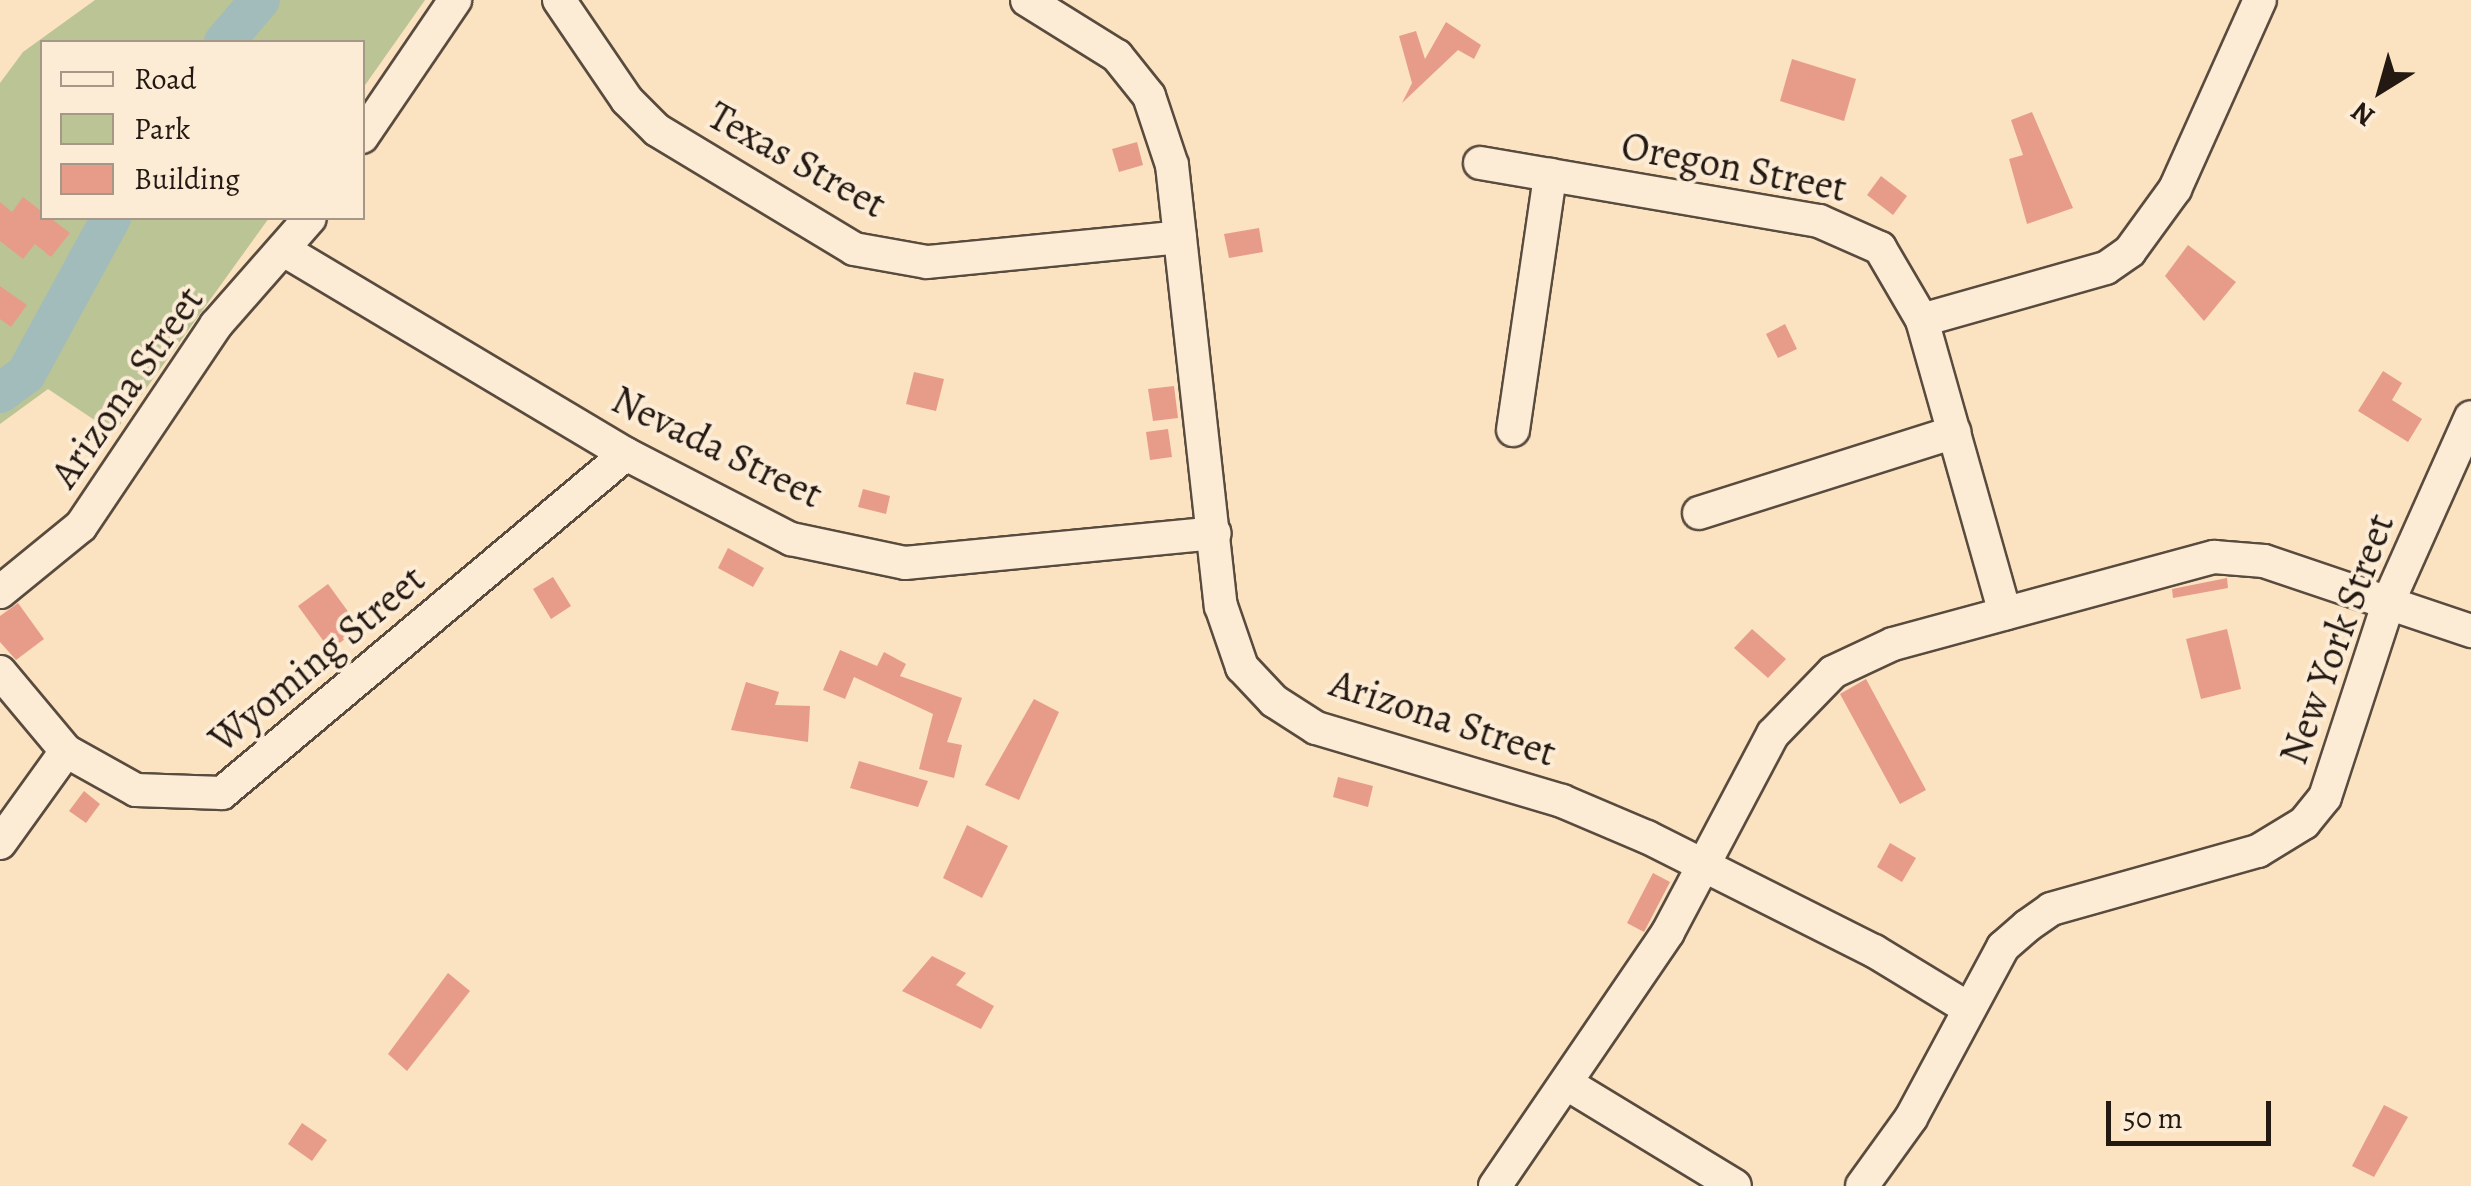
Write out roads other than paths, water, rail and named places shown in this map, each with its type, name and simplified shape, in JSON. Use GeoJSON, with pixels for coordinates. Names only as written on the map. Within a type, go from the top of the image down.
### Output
{"type":"FeatureCollection","features":[{"type":"Feature","properties":{"kind":"street"},"geometry":{"type":"LineString","coordinates":[[365,133],[455,0]]}},
{"type":"Feature","properties":{"kind":"street","name":"Texas Street"},"geometry":{"type":"LineString","coordinates":[[560,0],[627,100],[657,130],[854,249],[927,262],[1180,237]]}},
{"type":"Feature","properties":{"kind":"street","name":"Arizona Street"},"geometry":{"type":"LineString","coordinates":[[1026,0],[1118,56],[1149,96],[1172,165],[1226,622],[1242,666],[1274,701],[1316,728],[1562,801],[1701,864],[1874,951],[1966,1008]]}},
{"type":"Feature","properties":{"kind":"street"},"geometry":{"type":"LineString","coordinates":[[1922,320],[2106,268],[2130,252],[2175,189],[2260,0]]}},
{"type":"Feature","properties":{"kind":"street","name":"Oregon Street"},"geometry":{"type":"LineString","coordinates":[[1480,163],[1854,233],[1900,272],[1922,320],[2005,613]]}},
{"type":"Feature","properties":{"kind":"street"},"geometry":{"type":"LineString","coordinates":[[1513,430],[1550,174]]}},
{"type":"Feature","properties":{"kind":"street","name":"Arizona Street"},"geometry":{"type":"LineString","coordinates":[[0,592],[81,526],[216,325],[287,252],[309,220]]}},
{"type":"Feature","properties":{"kind":"street","name":"Nevada Street"},"geometry":{"type":"LineString","coordinates":[[287,252],[626,454],[790,539],[905,563],[1215,533]]}},
{"type":"Feature","properties":{"kind":"street","name":"New York Street"},"geometry":{"type":"LineString","coordinates":[[1862,1186],[1910,1118],[1966,1008],[2003,946],[2051,909],[2258,851],[2304,822],[2340,762],[2390,598],[2471,417]]}},
{"type":"Feature","properties":{"kind":"street"},"geometry":{"type":"LineString","coordinates":[[1699,512],[1954,432]]}},
{"type":"Feature","properties":{"kind":"street","name":"Wyoming Street"},"geometry":{"type":"LineString","coordinates":[[0,672],[66,752],[136,790],[222,793],[626,454]]}},
{"type":"Feature","properties":{"kind":"street"},"geometry":{"type":"LineString","coordinates":[[1496,1186],[1569,1085],[1668,932],[1773,734],[1833,672],[1893,644],[2214,557],[2264,561],[2390,598],[2471,631]]}},
{"type":"Feature","properties":{"kind":"street"},"geometry":{"type":"LineString","coordinates":[[0,844],[66,752]]}},
{"type":"Feature","properties":{"kind":"street"},"geometry":{"type":"LineString","coordinates":[[1569,1085],[1735,1186]]}},
{"type":"Feature","properties":{"kind":"waterway"},"geometry":{"type":"LineString","coordinates":[[226,40],[260,0]]}},
{"type":"Feature","properties":{"kind":"waterway"},"geometry":{"type":"LineString","coordinates":[[0,393],[26,374],[110,220]]}}]}
